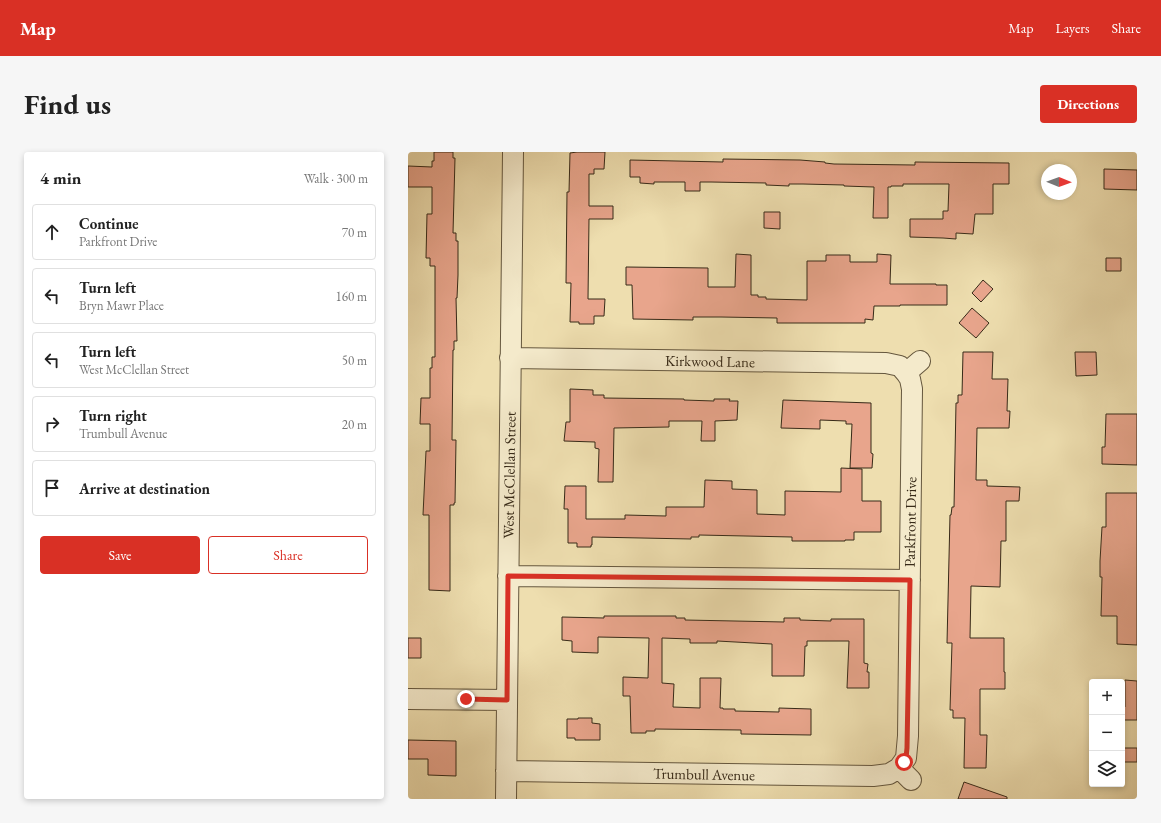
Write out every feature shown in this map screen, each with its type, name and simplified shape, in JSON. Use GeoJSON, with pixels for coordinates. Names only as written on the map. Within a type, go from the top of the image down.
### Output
{"type":"FeatureCollection","features":[{"type":"Feature","properties":{"kind":"street","name":"West McClellan Street"},"geometry":{"type":"LineString","coordinates":[[506,799],[513,152]]}},
{"type":"Feature","properties":{"kind":"street","name":"Kirkwood Lane"},"geometry":{"type":"LineString","coordinates":[[510,358],[886,363],[913,367]]}},
{"type":"Feature","properties":{"kind":"street","name":"Parkfront Drive"},"geometry":{"type":"LineString","coordinates":[[905,774],[907,748],[910,580],[912,388],[910,379],[913,367]]}},
{"type":"Feature","properties":{"kind":"street"},"geometry":{"type":"LineString","coordinates":[[508,576],[910,580]]}},
{"type":"Feature","properties":{"kind":"street"},"geometry":{"type":"LineString","coordinates":[[408,699],[507,700]]}},
{"type":"Feature","properties":{"kind":"street","name":"Trumbull Avenue"},"geometry":{"type":"LineString","coordinates":[[506,771],[873,776],[905,774]]}},
{"type":"Feature","properties":{"kind":"building"},"geometry":{"type":"Polygon","coordinates":[[[434,152],[453,152],[453,158],[455,158],[453,233],[456,233],[456,241],[458,241],[458,275],[456,298],[457,341],[454,341],[453,350],[452,440],[456,440],[455,503],[454,505],[450,505],[450,591],[429,590],[429,515],[423,515],[426,451],[430,451],[430,424],[420,424],[421,398],[430,398],[430,368],[432,368],[432,357],[435,357],[435,266],[430,266],[430,258],[426,258],[427,214],[432,214],[432,187],[408,187],[408,166],[432,167],[434,152]]]}},
{"type":"Feature","properties":{"kind":"building"},"geometry":{"type":"Polygon","coordinates":[[[605,152],[604,169],[594,169],[594,174],[589,174],[589,206],[613,206],[613,219],[589,219],[588,299],[605,299],[604,316],[594,316],[594,324],[579,324],[579,322],[570,322],[571,283],[566,283],[567,192],[569,192],[570,153],[605,152]]]}},
{"type":"Feature","properties":{"kind":"building"},"geometry":{"type":"Polygon","coordinates":[[[723,159],[800,160],[834,164],[915,165],[915,162],[1009,163],[1009,184],[993,184],[993,214],[975,214],[973,234],[956,233],[956,239],[910,237],[910,219],[943,219],[943,211],[948,211],[949,184],[903,184],[903,186],[888,187],[888,218],[873,218],[874,187],[803,184],[789,184],[789,186],[766,185],[766,183],[700,182],[700,191],[685,191],[685,182],[654,182],[654,184],[640,183],[640,177],[630,177],[630,160],[723,162],[723,159]]]}},
{"type":"Feature","properties":{"kind":"building"},"geometry":{"type":"Polygon","coordinates":[[[1104,169],[1137,170],[1137,190],[1104,189],[1104,169]]]}},
{"type":"Feature","properties":{"kind":"building"},"geometry":{"type":"Polygon","coordinates":[[[764,212],[780,212],[780,229],[764,228],[764,212]]]}},
{"type":"Feature","properties":{"kind":"building"},"geometry":{"type":"Polygon","coordinates":[[[736,254],[751,255],[751,295],[766,297],[766,299],[807,300],[807,261],[826,261],[826,255],[850,255],[850,262],[877,262],[877,254],[891,255],[890,284],[947,285],[947,305],[874,306],[873,320],[865,319],[865,323],[777,323],[777,318],[721,317],[693,317],[693,320],[633,319],[632,285],[626,285],[626,267],[708,268],[708,287],[735,287],[736,254]]]}},
{"type":"Feature","properties":{"kind":"building"},"geometry":{"type":"Polygon","coordinates":[[[1106,258],[1121,258],[1121,271],[1106,271],[1106,258]]]}},
{"type":"Feature","properties":{"kind":"building"},"geometry":{"type":"Polygon","coordinates":[[[983,280],[993,289],[981,302],[972,293],[983,280]]]}},
{"type":"Feature","properties":{"kind":"building"},"geometry":{"type":"Polygon","coordinates":[[[972,308],[989,323],[976,338],[959,323],[972,308]]]}},
{"type":"Feature","properties":{"kind":"building"},"geometry":{"type":"Polygon","coordinates":[[[963,352],[993,352],[992,379],[1008,379],[1007,411],[1010,411],[1009,428],[977,428],[976,480],[987,480],[987,486],[1020,487],[1019,501],[1006,501],[1006,541],[1001,541],[1000,587],[971,586],[970,638],[1004,638],[1005,689],[980,689],[980,735],[987,735],[986,768],[964,768],[965,718],[953,718],[953,710],[950,710],[952,643],[947,643],[950,515],[952,507],[954,507],[956,403],[958,403],[958,395],[962,395],[963,352]]]}},
{"type":"Feature","properties":{"kind":"building"},"geometry":{"type":"Polygon","coordinates":[[[1075,352],[1096,352],[1097,375],[1076,376],[1075,352]]]}},
{"type":"Feature","properties":{"kind":"building"},"geometry":{"type":"Polygon","coordinates":[[[570,389],[593,390],[593,395],[604,395],[604,398],[714,401],[714,399],[730,399],[729,401],[738,401],[737,420],[715,421],[715,441],[701,441],[702,421],[669,421],[669,427],[614,428],[613,482],[598,482],[599,449],[595,448],[595,442],[564,441],[566,422],[570,422],[570,389]]]}},
{"type":"Feature","properties":{"kind":"building"},"geometry":{"type":"Polygon","coordinates":[[[783,400],[871,403],[871,453],[873,454],[872,468],[850,468],[852,424],[846,424],[846,421],[820,420],[820,429],[781,428],[783,400]]]}},
{"type":"Feature","properties":{"kind":"building"},"geometry":{"type":"Polygon","coordinates":[[[1106,414],[1137,414],[1137,465],[1102,464],[1102,447],[1105,447],[1106,414]]]}},
{"type":"Feature","properties":{"kind":"building"},"geometry":{"type":"Polygon","coordinates":[[[841,468],[862,469],[862,501],[881,501],[881,532],[854,532],[854,540],[845,541],[792,541],[792,537],[699,535],[699,537],[691,537],[691,539],[592,537],[591,547],[577,547],[577,543],[568,543],[568,509],[564,509],[565,486],[586,486],[586,519],[625,519],[625,515],[666,516],[666,507],[704,507],[705,480],[732,481],[732,489],[757,490],[757,514],[785,515],[785,491],[841,492],[841,468]]]}},
{"type":"Feature","properties":{"kind":"building"},"geometry":{"type":"Polygon","coordinates":[[[1106,493],[1137,493],[1137,645],[1117,644],[1117,616],[1101,616],[1102,577],[1100,577],[1100,561],[1102,527],[1106,527],[1106,493]]]}},
{"type":"Feature","properties":{"kind":"building"},"geometry":{"type":"Polygon","coordinates":[[[604,616],[676,616],[676,618],[685,618],[685,620],[784,622],[784,618],[831,621],[831,619],[864,619],[864,663],[868,664],[867,672],[869,672],[869,688],[847,688],[849,641],[807,641],[807,646],[805,646],[804,676],[772,676],[772,644],[717,641],[717,643],[690,643],[690,639],[662,638],[662,683],[674,684],[673,707],[700,708],[700,678],[721,678],[720,708],[735,709],[735,711],[779,712],[779,708],[811,709],[811,735],[741,734],[741,730],[655,729],[655,731],[646,731],[646,733],[631,733],[630,696],[623,696],[623,677],[648,678],[649,638],[598,637],[598,653],[572,652],[572,641],[562,640],[562,617],[604,618],[604,616]]]}},
{"type":"Feature","properties":{"kind":"building"},"geometry":{"type":"Polygon","coordinates":[[[408,638],[421,638],[421,658],[408,658],[408,638]]]}},
{"type":"Feature","properties":{"kind":"building"},"geometry":{"type":"Polygon","coordinates":[[[1125,680],[1137,681],[1137,720],[1125,720],[1125,680]]]}},
{"type":"Feature","properties":{"kind":"building"},"geometry":{"type":"Polygon","coordinates":[[[592,718],[592,723],[600,724],[600,740],[575,740],[575,738],[567,738],[567,719],[592,718]]]}},
{"type":"Feature","properties":{"kind":"building"},"geometry":{"type":"Polygon","coordinates":[[[408,740],[456,741],[456,776],[428,775],[428,759],[408,759],[408,740]]]}},
{"type":"Feature","properties":{"kind":"building"},"geometry":{"type":"Polygon","coordinates":[[[1125,748],[1137,748],[1137,762],[1125,762],[1125,748]]]}},
{"type":"Feature","properties":{"kind":"building"},"geometry":{"type":"Polygon","coordinates":[[[964,782],[1007,797],[1007,799],[958,799],[964,782]]]}},
{"type":"Feature","properties":{"kind":"route"},"geometry":{"type":"LineString","coordinates":[[466,699],[507,700],[508,576],[910,580],[907,753],[904,762]]}}]}
